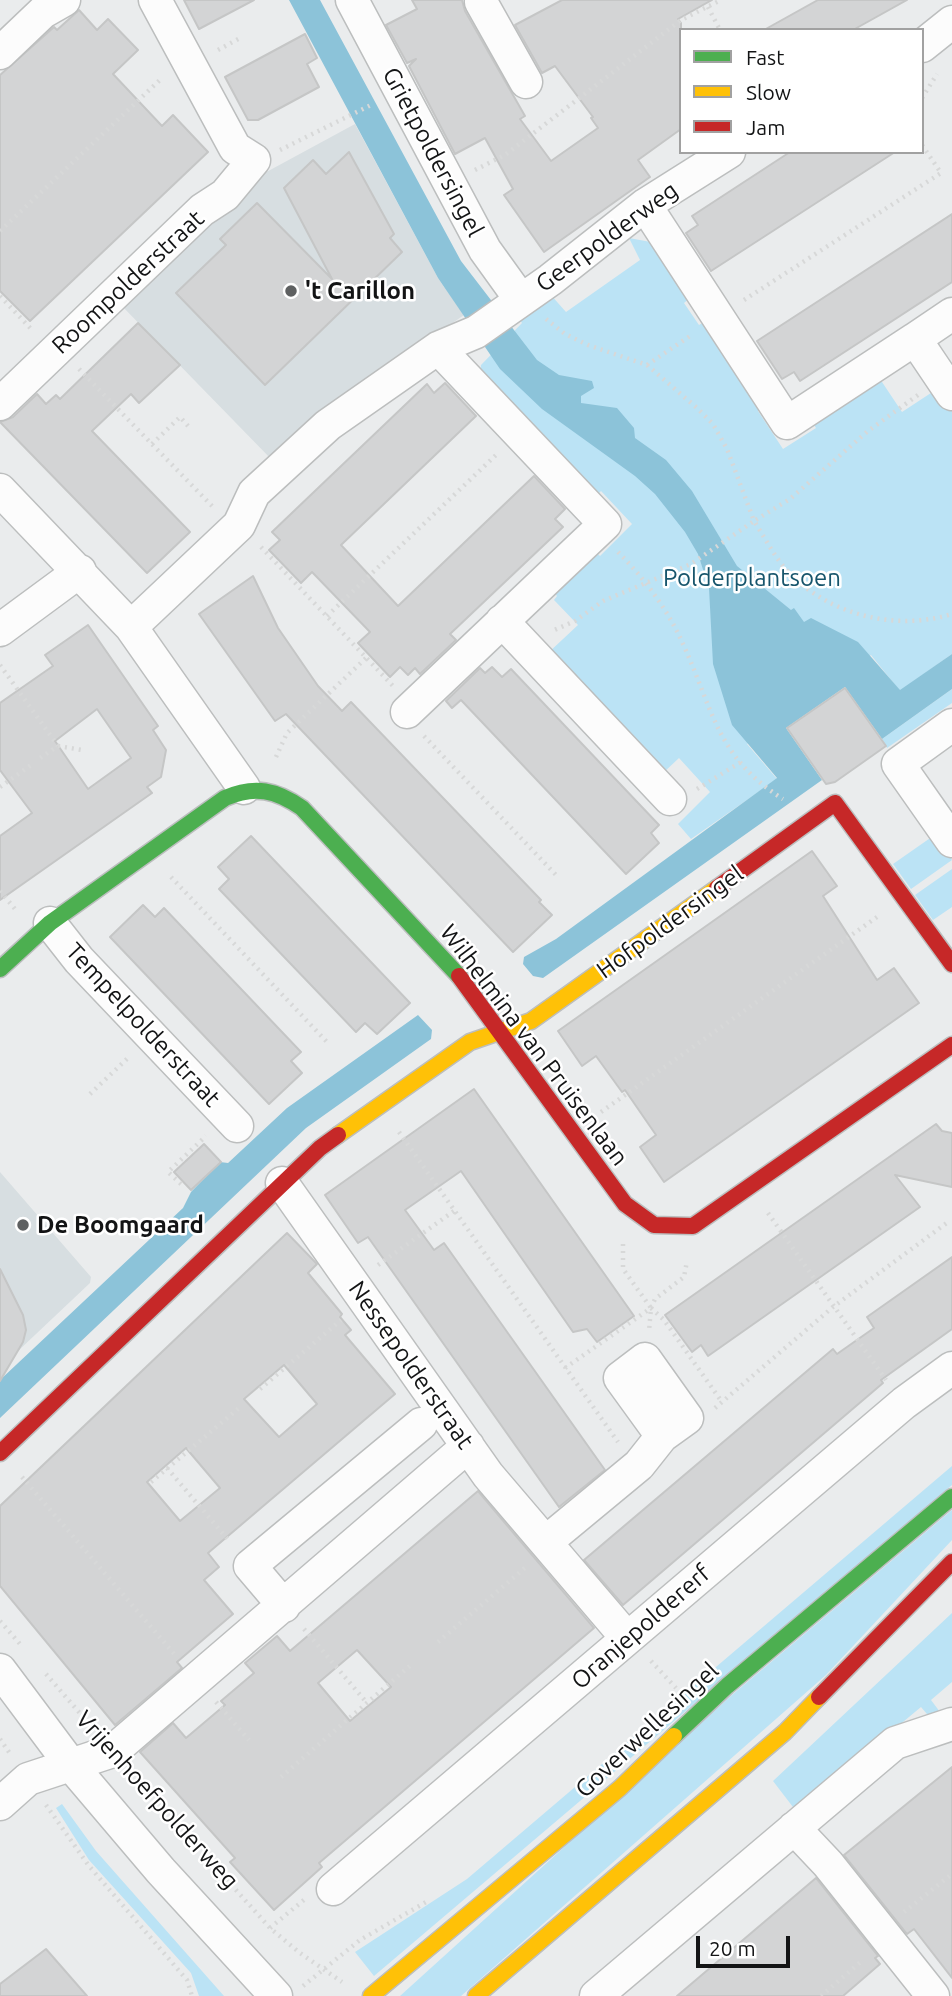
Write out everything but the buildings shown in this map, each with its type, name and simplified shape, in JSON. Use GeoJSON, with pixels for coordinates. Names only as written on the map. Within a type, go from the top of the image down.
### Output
{"type":"FeatureCollection","features":[{"type":"Feature","properties":{"kind":"street"},"geometry":{"type":"LineString","coordinates":[[0,53],[43,12],[64,0]]}},
{"type":"Feature","properties":{"kind":"street"},"geometry":{"type":"LineString","coordinates":[[155,0],[235,148],[254,160]]}},
{"type":"Feature","properties":{"kind":"street","name":"Grietpoldersingel"},"geometry":{"type":"LineString","coordinates":[[352,0],[485,250],[499,315]]}},
{"type":"Feature","properties":{"kind":"street"},"geometry":{"type":"LineString","coordinates":[[944,0],[952,13]]}},
{"type":"Feature","properties":{"kind":"street"},"geometry":{"type":"LineString","coordinates":[[482,1],[526,82]]}},
{"type":"Feature","properties":{"kind":"street"},"geometry":{"type":"LineString","coordinates":[[924,44],[952,22]]}},
{"type":"Feature","properties":{"kind":"street","name":"Geerpolderweg"},"geometry":{"type":"LineString","coordinates":[[438,348],[499,315],[645,205],[726,154]]}},
{"type":"Feature","properties":{"kind":"street","name":"Roompolderstraat"},"geometry":{"type":"LineString","coordinates":[[0,404],[202,210],[225,195],[254,160]]}},
{"type":"Feature","properties":{"kind":"street"},"geometry":{"type":"LineString","coordinates":[[645,205],[787,422],[952,314]]}},
{"type":"Feature","properties":{"kind":"street"},"geometry":{"type":"LineString","coordinates":[[915,339],[947,386]]}},
{"type":"Feature","properties":{"kind":"street"},"geometry":{"type":"LineString","coordinates":[[131,627],[237,527],[254,493],[328,425],[438,348],[605,524],[513,632],[410,709]]}},
{"type":"Feature","properties":{"kind":"street"},"geometry":{"type":"LineString","coordinates":[[0,490],[131,627],[255,789],[225,797],[50,923],[0,968]]}},
{"type":"Feature","properties":{"kind":"street"},"geometry":{"type":"LineString","coordinates":[[0,629],[80,571]]}},
{"type":"Feature","properties":{"kind":"street"},"geometry":{"type":"LineString","coordinates":[[513,632],[670,799]]}},
{"type":"Feature","properties":{"kind":"street"},"geometry":{"type":"LineString","coordinates":[[952,725],[898,765],[952,841]]}},
{"type":"Feature","properties":{"kind":"street","name":"Wilhelmina van Pruisenlaan"},"geometry":{"type":"LineString","coordinates":[[255,789],[279,792],[302,808],[452,966],[625,1204],[654,1225],[693,1226]]}},
{"type":"Feature","properties":{"kind":"street","name":"Hofpoldersingel"},"geometry":{"type":"LineString","coordinates":[[0,1453],[320,1148],[470,1042],[531,1021],[835,803],[905,898]]}},
{"type":"Feature","properties":{"kind":"street"},"geometry":{"type":"LineString","coordinates":[[905,898],[952,964]]}},
{"type":"Feature","properties":{"kind":"street","name":"Tempelpolderstraat"},"geometry":{"type":"LineString","coordinates":[[50,923],[79,960],[232,1121]]}},
{"type":"Feature","properties":{"kind":"street"},"geometry":{"type":"LineString","coordinates":[[693,1226],[952,1045]]}},
{"type":"Feature","properties":{"kind":"street","name":"Nessepolderstraat"},"geometry":{"type":"LineString","coordinates":[[282,1183],[468,1446],[627,1638]]}},
{"type":"Feature","properties":{"kind":"street"},"geometry":{"type":"LineString","coordinates":[[548,1545],[636,1467],[662,1436],[687,1418],[645,1359],[620,1378],[662,1436]]}},
{"type":"Feature","properties":{"kind":"street","name":"Oranjepoldererf"},"geometry":{"type":"LineString","coordinates":[[333,1889],[904,1403],[952,1368]]}},
{"type":"Feature","properties":{"kind":"street"},"geometry":{"type":"LineString","coordinates":[[284,1606],[250,1566],[421,1423]]}},
{"type":"Feature","properties":{"kind":"street"},"geometry":{"type":"LineString","coordinates":[[0,1804],[28,1779],[113,1751],[468,1446]]}},
{"type":"Feature","properties":{"kind":"street","name":"Goverwellesingel"},"geometry":{"type":"LineString","coordinates":[[371,1996],[620,1788],[727,1686],[952,1497]]}},
{"type":"Feature","properties":{"kind":"street"},"geometry":{"type":"LineString","coordinates":[[477,1996],[785,1731],[952,1562]]}},
{"type":"Feature","properties":{"kind":"street","name":"Vrijenhoefpolderweg"},"geometry":{"type":"LineString","coordinates":[[0,1670],[71,1765],[161,1871],[276,1996]]}},
{"type":"Feature","properties":{"kind":"street"},"geometry":{"type":"LineString","coordinates":[[596,1996],[895,1743],[952,1724]]}},
{"type":"Feature","properties":{"kind":"street"},"geometry":{"type":"LineString","coordinates":[[794,1828],[933,1996]]}},
{"type":"Feature","properties":{"kind":"path"},"geometry":{"type":"LineString","coordinates":[[450,184],[505,155],[681,20],[721,0]]}},
{"type":"Feature","properties":{"kind":"path"},"geometry":{"type":"LineString","coordinates":[[708,7],[719,28]]}},
{"type":"Feature","properties":{"kind":"path"},"geometry":{"type":"LineString","coordinates":[[0,232],[158,80],[189,64]]}},
{"type":"Feature","properties":{"kind":"path"},"geometry":{"type":"LineString","coordinates":[[924,94],[936,74]]}},
{"type":"Feature","properties":{"kind":"path"},"geometry":{"type":"LineString","coordinates":[[254,160],[344,120],[382,99]]}},
{"type":"Feature","properties":{"kind":"path"},"geometry":{"type":"LineString","coordinates":[[647,365],[941,173],[924,148]]}},
{"type":"Feature","properties":{"kind":"path"},"geometry":{"type":"LineString","coordinates":[[0,296],[327,616],[410,709],[412,723],[556,875]]}},
{"type":"Feature","properties":{"kind":"path"},"geometry":{"type":"LineString","coordinates":[[499,315],[533,306],[565,334],[647,365],[713,424],[727,449],[754,521],[791,575],[851,613],[893,622],[932,620],[952,614]]}},
{"type":"Feature","properties":{"kind":"path"},"geometry":{"type":"LineString","coordinates":[[513,632],[575,621],[603,601],[691,564],[790,499],[868,431],[947,386]]}},
{"type":"Feature","properties":{"kind":"path"},"geometry":{"type":"LineString","coordinates":[[152,444],[180,417],[188,426]]}},
{"type":"Feature","properties":{"kind":"path"},"geometry":{"type":"LineString","coordinates":[[327,616],[519,433]]}},
{"type":"Feature","properties":{"kind":"path"},"geometry":{"type":"LineString","coordinates":[[605,524],[611,545],[645,583],[682,642],[716,727],[759,784],[786,800]]}},
{"type":"Feature","properties":{"kind":"path"},"geometry":{"type":"LineString","coordinates":[[255,789],[272,766],[287,733],[366,657]]}},
{"type":"Feature","properties":{"kind":"path"},"geometry":{"type":"LineString","coordinates":[[0,665],[58,746]]}},
{"type":"Feature","properties":{"kind":"path"},"geometry":{"type":"LineString","coordinates":[[40,758],[58,746],[82,750]]}},
{"type":"Feature","properties":{"kind":"path"},"geometry":{"type":"LineString","coordinates":[[670,799],[705,786],[741,762]]}},
{"type":"Feature","properties":{"kind":"path"},"geometry":{"type":"LineString","coordinates":[[0,786],[34,763]]}},
{"type":"Feature","properties":{"kind":"path"},"geometry":{"type":"LineString","coordinates":[[152,851],[173,880],[327,1042]]}},
{"type":"Feature","properties":{"kind":"path"},"geometry":{"type":"LineString","coordinates":[[573,1132],[905,898]]}},
{"type":"Feature","properties":{"kind":"path"},"geometry":{"type":"LineString","coordinates":[[90,1094],[151,1036]]}},
{"type":"Feature","properties":{"kind":"path"},"geometry":{"type":"LineString","coordinates":[[380,1106],[636,1467]]}},
{"type":"Feature","properties":{"kind":"path"},"geometry":{"type":"LineString","coordinates":[[181,1184],[168,1172],[232,1121]]}},
{"type":"Feature","properties":{"kind":"path"},"geometry":{"type":"LineString","coordinates":[[749,1187],[904,1403]]}},
{"type":"Feature","properties":{"kind":"path"},"geometry":{"type":"LineString","coordinates":[[625,1204],[623,1269],[651,1308],[664,1320],[722,1402]]}},
{"type":"Feature","properties":{"kind":"path"},"geometry":{"type":"LineString","coordinates":[[260,1389],[359,1291],[454,1211]]}},
{"type":"Feature","properties":{"kind":"path"},"geometry":{"type":"LineString","coordinates":[[687,1418],[702,1419],[834,1307],[948,1223]]}},
{"type":"Feature","properties":{"kind":"path"},"geometry":{"type":"LineString","coordinates":[[645,1359],[651,1308],[655,1300],[684,1278],[693,1226]]}},
{"type":"Feature","properties":{"kind":"path"},"geometry":{"type":"LineString","coordinates":[[565,1368],[651,1308]]}},
{"type":"Feature","properties":{"kind":"path"},"geometry":{"type":"LineString","coordinates":[[151,1482],[239,1408]]}},
{"type":"Feature","properties":{"kind":"path"},"geometry":{"type":"LineString","coordinates":[[167,1468],[250,1566]]}},
{"type":"Feature","properties":{"kind":"path"},"geometry":{"type":"LineString","coordinates":[[16,1471],[186,1668],[194,1667],[199,1678],[249,1740]]}},
{"type":"Feature","properties":{"kind":"path"},"geometry":{"type":"LineString","coordinates":[[439,1642],[548,1545]]}},
{"type":"Feature","properties":{"kind":"path"},"geometry":{"type":"LineString","coordinates":[[284,1606],[367,1703]]}},
{"type":"Feature","properties":{"kind":"path"},"geometry":{"type":"LineString","coordinates":[[0,1620],[26,1651]]}},
{"type":"Feature","properties":{"kind":"path"},"geometry":{"type":"LineString","coordinates":[[281,1777],[412,1664]]}},
{"type":"Feature","properties":{"kind":"path","name":"Vrijenhoefpolderweg"},"geometry":{"type":"LineString","coordinates":[[43,1671],[270,1928],[300,1953],[324,1968]]}},
{"type":"Feature","properties":{"kind":"path"},"geometry":{"type":"LineString","coordinates":[[0,1739],[89,1867],[187,1980],[192,1996]]}},
{"type":"Feature","properties":{"kind":"path"},"geometry":{"type":"LineString","coordinates":[[821,1996],[952,1874]]}},
{"type":"Feature","properties":{"kind":"path"},"geometry":{"type":"LineString","coordinates":[[270,1928],[317,1888],[333,1889]]}},
{"type":"Feature","properties":{"kind":"shaded area"},"geometry":{"type":"Polygon","coordinates":[[[289,0],[320,0],[461,261],[537,360],[559,375],[592,381],[594,388],[581,396],[581,403],[617,408],[634,428],[635,438],[666,460],[692,491],[737,566],[791,610],[794,608],[804,622],[811,618],[858,642],[900,690],[952,654],[952,689],[882,739],[845,687],[786,728],[822,780],[543,978],[533,976],[523,964],[524,957],[556,939],[777,778],[732,725],[713,664],[709,588],[698,554],[685,532],[655,494],[635,476],[542,409],[500,369],[438,278],[289,0]]]}},
{"type":"Feature","properties":{"kind":"shaded area","name":"'t Carillon"},"geometry":{"type":"Polygon","coordinates":[[[355,124],[438,278],[464,315],[320,415],[273,461],[120,304],[248,182],[355,124]]]}},
{"type":"Feature","properties":{"kind":"shaded area"},"geometry":{"type":"Polygon","coordinates":[[[418,1015],[432,1030],[431,1039],[306,1128],[0,1418],[0,1380],[183,1208],[191,1192],[220,1162],[228,1163],[287,1108],[418,1015]]]}},
{"type":"Feature","properties":{"kind":"shaded area","name":"De Boomgaard"},"geometry":{"type":"Polygon","coordinates":[[[0,1172],[91,1277],[90,1283],[0,1368],[0,1172]]]}},
{"type":"Feature","properties":{"kind":"green space","name":"Polderplantsoen"},"geometry":{"type":"Polygon","coordinates":[[[629,238],[656,243],[691,297],[684,303],[699,325],[706,321],[762,406],[758,411],[783,449],[816,428],[811,420],[878,376],[902,412],[934,391],[940,393],[952,411],[952,654],[900,691],[871,655],[747,744],[777,779],[691,839],[678,824],[710,792],[679,758],[662,774],[547,654],[578,625],[554,600],[557,596],[552,589],[594,550],[600,556],[632,524],[601,491],[595,497],[480,376],[481,365],[522,323],[518,317],[550,294],[566,312],[640,260],[629,238]]]}},
{"type":"Feature","properties":{"kind":"green space"},"geometry":{"type":"Polygon","coordinates":[[[952,689],[952,703],[887,748],[882,739],[952,689]]]}},
{"type":"Feature","properties":{"kind":"green space"},"geometry":{"type":"Polygon","coordinates":[[[936,834],[952,860],[911,889],[893,864],[936,834]]]}},
{"type":"Feature","properties":{"kind":"green space"},"geometry":{"type":"Polygon","coordinates":[[[952,869],[952,907],[933,920],[915,895],[952,869]]]}},
{"type":"Feature","properties":{"kind":"green space"},"geometry":{"type":"Polygon","coordinates":[[[952,1466],[952,1485],[374,1976],[355,1952],[467,1879],[952,1466]]]}},
{"type":"Feature","properties":{"kind":"green space"},"geometry":{"type":"Polygon","coordinates":[[[952,1510],[952,1540],[826,1675],[461,1996],[400,1996],[733,1694],[952,1510]]]}},
{"type":"Feature","properties":{"kind":"green space"},"geometry":{"type":"Polygon","coordinates":[[[952,1613],[952,1682],[931,1700],[943,1716],[932,1720],[921,1707],[796,1811],[773,1781],[952,1613]]]}},
{"type":"Feature","properties":{"kind":"green space"},"geometry":{"type":"Polygon","coordinates":[[[62,1804],[96,1851],[224,1996],[199,1996],[191,1973],[89,1860],[56,1808],[62,1804]]]}},
{"type":"Feature","properties":{"kind":"traffic: fast"},"geometry":{"type":"LineString","coordinates":[[0,969],[50,923],[225,798],[246,792],[265,791],[302,808],[459,976]]}},
{"type":"Feature","properties":{"kind":"traffic: fast"},"geometry":{"type":"LineString","coordinates":[[674,1736],[727,1686],[952,1497]]}},
{"type":"Feature","properties":{"kind":"traffic: slow"},"geometry":{"type":"LineString","coordinates":[[338,1135],[470,1042],[531,1021],[717,888]]}},
{"type":"Feature","properties":{"kind":"traffic: slow"},"geometry":{"type":"LineString","coordinates":[[476,1996],[785,1732],[819,1697]]}},
{"type":"Feature","properties":{"kind":"traffic: slow"},"geometry":{"type":"LineString","coordinates":[[371,1996],[620,1788],[674,1736]]}},
{"type":"Feature","properties":{"kind":"traffic: jam"},"geometry":{"type":"LineString","coordinates":[[717,888],[835,803],[952,964]]}},
{"type":"Feature","properties":{"kind":"traffic: jam"},"geometry":{"type":"LineString","coordinates":[[459,976],[625,1204],[654,1225],[693,1226],[952,1045]]}},
{"type":"Feature","properties":{"kind":"traffic: jam"},"geometry":{"type":"LineString","coordinates":[[0,1453],[320,1148],[338,1135]]}},
{"type":"Feature","properties":{"kind":"traffic: jam"},"geometry":{"type":"LineString","coordinates":[[819,1697],[952,1562]]}},
{"type":"Feature","properties":{"kind":"place","name":"'t Carillon"},"geometry":{"type":"Point","coordinates":[291,291]}},
{"type":"Feature","properties":{"kind":"place","name":"De Boomgaard"},"geometry":{"type":"Point","coordinates":[23,1225]}}]}
